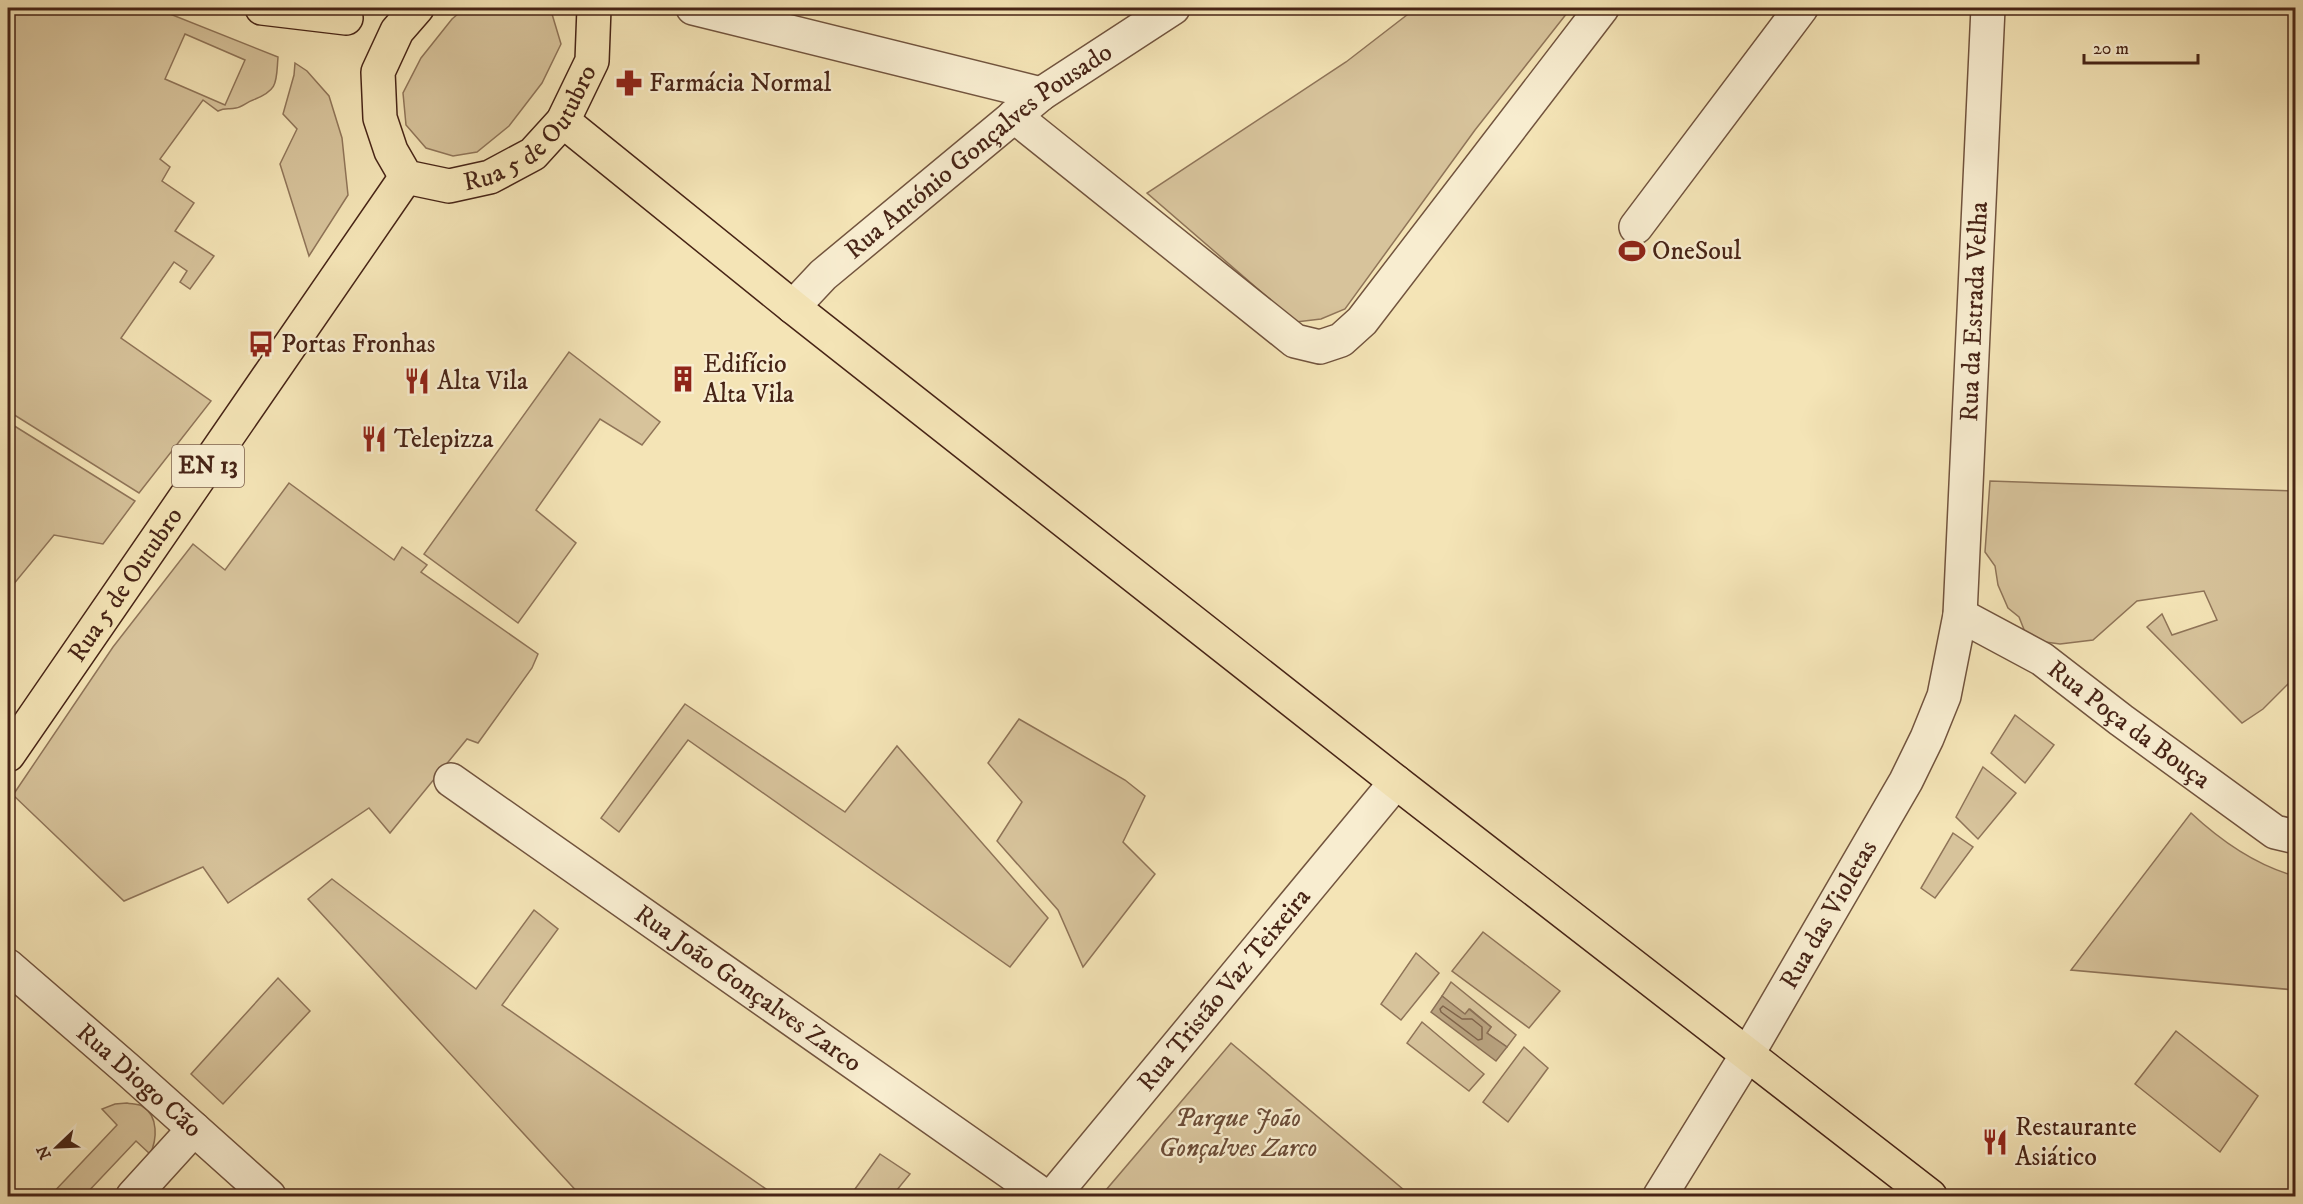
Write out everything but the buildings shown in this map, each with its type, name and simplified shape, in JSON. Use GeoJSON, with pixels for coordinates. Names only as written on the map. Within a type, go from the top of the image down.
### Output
{"type":"FeatureCollection","features":[{"type":"Feature","properties":{"kind":"main road"},"geometry":{"type":"LineString","coordinates":[[262,8],[334,11],[407,19],[378,72],[380,118],[391,151],[406,177]]}},
{"type":"Feature","properties":{"kind":"main road","name":"Rua 5 de Outubro"},"geometry":{"type":"LineString","coordinates":[[8,755],[406,177],[449,186],[490,177],[533,154],[563,122],[592,61],[594,8]]}},
{"type":"Feature","properties":{"kind":"main road"},"geometry":{"type":"LineString","coordinates":[[563,122],[793,307],[1396,782],[1930,1197]]}},
{"type":"Feature","properties":{"kind":"street"},"geometry":{"type":"LineString","coordinates":[[693,8],[1041,94]]}},
{"type":"Feature","properties":{"kind":"street","name":"Rua António Gonçalves Pousado"},"geometry":{"type":"LineString","coordinates":[[793,307],[823,275],[1041,94],[1173,8]]}},
{"type":"Feature","properties":{"kind":"street"},"geometry":{"type":"LineString","coordinates":[[1014,116],[1295,341],[1320,347],[1341,340],[1362,321],[1602,8]]}},
{"type":"Feature","properties":{"kind":"street"},"geometry":{"type":"LineString","coordinates":[[1636,227],[1801,8]]}},
{"type":"Feature","properties":{"kind":"street","name":"Rua da Estrada Velha"},"geometry":{"type":"LineString","coordinates":[[1960,615],[1987,8]]}},
{"type":"Feature","properties":{"kind":"street","name":"Rua Poça da Bouça"},"geometry":{"type":"LineString","coordinates":[[1960,615],[2042,659],[2121,720],[2276,832],[2295,837]]}},
{"type":"Feature","properties":{"kind":"street","name":"Rua das Violetas"},"geometry":{"type":"LineString","coordinates":[[1660,1197],[1748,1055],[1906,781],[1944,696],[1960,615]]}},
{"type":"Feature","properties":{"kind":"street","name":"Rua João Gonçalves Zarco"},"geometry":{"type":"LineString","coordinates":[[451,780],[1044,1197]]}},
{"type":"Feature","properties":{"kind":"street","name":"Rua Tristão Vaz Teixeira"},"geometry":{"type":"LineString","coordinates":[[1053,1197],[1396,782]]}},
{"type":"Feature","properties":{"kind":"street","name":"Rua Diogo Cão"},"geometry":{"type":"LineString","coordinates":[[8,966],[269,1197]]}},
{"type":"Feature","properties":{"kind":"street"},"geometry":{"type":"LineString","coordinates":[[133,1197],[194,1129]]}},
{"type":"Feature","properties":{"kind":"green space"},"geometry":{"type":"Polygon","coordinates":[[[8,8],[155,8],[278,57],[275,84],[268,93],[234,109],[218,111],[203,100],[160,159],[170,167],[162,181],[194,203],[175,231],[214,256],[190,289],[180,282],[187,271],[174,262],[121,338],[211,401],[139,493],[8,411],[8,8]],[[185,34],[165,79],[225,105],[245,60],[185,34]]]}},
{"type":"Feature","properties":{"kind":"green space"},"geometry":{"type":"Polygon","coordinates":[[[465,8],[545,8],[552,14],[561,44],[542,83],[509,126],[477,152],[453,156],[426,148],[406,125],[403,93],[421,58],[452,19],[465,8]]]}},
{"type":"Feature","properties":{"kind":"green space"},"geometry":{"type":"Polygon","coordinates":[[[1416,8],[1571,8],[1475,130],[1345,309],[1321,319],[1296,322],[1147,193],[1346,62],[1416,8]]]}},
{"type":"Feature","properties":{"kind":"green space"},"geometry":{"type":"Polygon","coordinates":[[[295,63],[307,71],[329,96],[342,138],[348,195],[309,256],[280,164],[297,129],[283,114],[295,63]]]}},
{"type":"Feature","properties":{"kind":"green space"},"geometry":{"type":"Polygon","coordinates":[[[569,352],[660,422],[642,445],[600,419],[536,510],[576,543],[518,623],[424,554],[569,352]]]}},
{"type":"Feature","properties":{"kind":"green space"},"geometry":{"type":"Polygon","coordinates":[[[8,422],[135,501],[103,544],[54,535],[8,591],[8,422]]]}},
{"type":"Feature","properties":{"kind":"green space"},"geometry":{"type":"Polygon","coordinates":[[[1990,481],[2295,491],[2296,660],[2290,682],[2263,709],[2242,723],[2147,627],[2162,614],[2172,635],[2217,620],[2204,591],[2137,601],[2093,640],[2060,644],[2038,641],[2025,632],[2019,617],[2008,608],[1998,585],[1995,566],[1985,552],[1990,481]]]}},
{"type":"Feature","properties":{"kind":"green space"},"geometry":{"type":"Polygon","coordinates":[[[289,483],[394,560],[402,547],[427,565],[421,572],[538,654],[532,668],[478,743],[467,739],[390,833],[369,808],[228,903],[203,867],[124,901],[13,795],[113,647],[193,544],[225,570],[289,483]]]}},
{"type":"Feature","properties":{"kind":"green space"},"geometry":{"type":"Polygon","coordinates":[[[685,704],[845,812],[897,746],[1048,918],[1010,967],[688,740],[619,832],[601,818],[685,704]]]}},
{"type":"Feature","properties":{"kind":"green space"},"geometry":{"type":"Polygon","coordinates":[[[2015,715],[2054,745],[2025,783],[1991,753],[2015,715]]]}},
{"type":"Feature","properties":{"kind":"green space"},"geometry":{"type":"Polygon","coordinates":[[[1019,719],[1125,780],[1145,796],[1123,842],[1155,874],[1083,967],[1058,910],[997,841],[1022,802],[988,763],[1019,719]]]}},
{"type":"Feature","properties":{"kind":"green space"},"geometry":{"type":"Polygon","coordinates":[[[1983,767],[2016,793],[1978,839],[1956,817],[1983,767]]]}},
{"type":"Feature","properties":{"kind":"green space"},"geometry":{"type":"Polygon","coordinates":[[[2191,813],[2214,833],[2252,859],[2295,876],[2295,990],[2071,970],[2191,813]]]}},
{"type":"Feature","properties":{"kind":"green space"},"geometry":{"type":"Polygon","coordinates":[[[1953,833],[1973,847],[1935,898],[1921,888],[1953,833]]]}},
{"type":"Feature","properties":{"kind":"green space"},"geometry":{"type":"Polygon","coordinates":[[[332,879],[476,989],[534,910],[558,929],[502,1005],[776,1196],[581,1196],[308,899],[332,879]]]}},
{"type":"Feature","properties":{"kind":"green space"},"geometry":{"type":"Polygon","coordinates":[[[1483,932],[1560,991],[1529,1028],[1452,971],[1483,932]]]}},
{"type":"Feature","properties":{"kind":"green space"},"geometry":{"type":"Polygon","coordinates":[[[1416,953],[1439,973],[1401,1020],[1381,1004],[1416,953]]]}},
{"type":"Feature","properties":{"kind":"green space"},"geometry":{"type":"Polygon","coordinates":[[[278,978],[310,1011],[223,1104],[191,1074],[278,978]]]}},
{"type":"Feature","properties":{"kind":"green space"},"geometry":{"type":"Polygon","coordinates":[[[1451,982],[1516,1035],[1507,1047],[1487,1033],[1491,1027],[1470,1009],[1465,1015],[1442,996],[1451,982]]]}},
{"type":"Feature","properties":{"kind":"green space"},"geometry":{"type":"Polygon","coordinates":[[[1422,1022],[1484,1074],[1469,1091],[1407,1043],[1422,1022]]]}},
{"type":"Feature","properties":{"kind":"green space"},"geometry":{"type":"Polygon","coordinates":[[[2176,1031],[2258,1096],[2220,1152],[2135,1084],[2176,1031]]]}},
{"type":"Feature","properties":{"kind":"green space","name":"Parque João Gonçalves Zarco"},"geometry":{"type":"Polygon","coordinates":[[[1231,1043],[1411,1196],[1114,1196],[1106,1190],[1231,1043]]]}},
{"type":"Feature","properties":{"kind":"green space"},"geometry":{"type":"Polygon","coordinates":[[[1524,1047],[1548,1068],[1508,1122],[1483,1102],[1524,1047]]]}},
{"type":"Feature","properties":{"kind":"green space"},"geometry":{"type":"Polygon","coordinates":[[[127,1103],[142,1106],[148,1110],[154,1122],[155,1135],[150,1154],[136,1141],[84,1196],[50,1196],[117,1125],[102,1109],[115,1104],[127,1103]]]}},
{"type":"Feature","properties":{"kind":"green space"},"geometry":{"type":"Polygon","coordinates":[[[880,1154],[910,1174],[892,1196],[850,1196],[880,1154]]]}},
{"type":"Feature","properties":{"kind":"water"},"geometry":{"type":"Polygon","coordinates":[[[1442,996],[1465,1014],[1469,1009],[1491,1027],[1487,1033],[1507,1047],[1496,1061],[1431,1012],[1442,996]]]}},
{"type":"Feature","properties":{"kind":"place","name":"Farmácia Normal"},"geometry":{"type":"Point","coordinates":[629,83]}},
{"type":"Feature","properties":{"kind":"place","name":"OneSoul"},"geometry":{"type":"Point","coordinates":[1632,251]}},
{"type":"Feature","properties":{"kind":"place","name":"Portas Fronhas"},"geometry":{"type":"Point","coordinates":[261,344]}},
{"type":"Feature","properties":{"kind":"place","name":"Edifício Alta Vila"},"geometry":{"type":"Point","coordinates":[683,379]}},
{"type":"Feature","properties":{"kind":"place","name":"Alta Vila"},"geometry":{"type":"Point","coordinates":[417,381]}},
{"type":"Feature","properties":{"kind":"place","name":"Telepizza"},"geometry":{"type":"Point","coordinates":[374,439]}},
{"type":"Feature","properties":{"kind":"place","name":"Restaurante Asiático"},"geometry":{"type":"Point","coordinates":[1995,1142]}}]}
